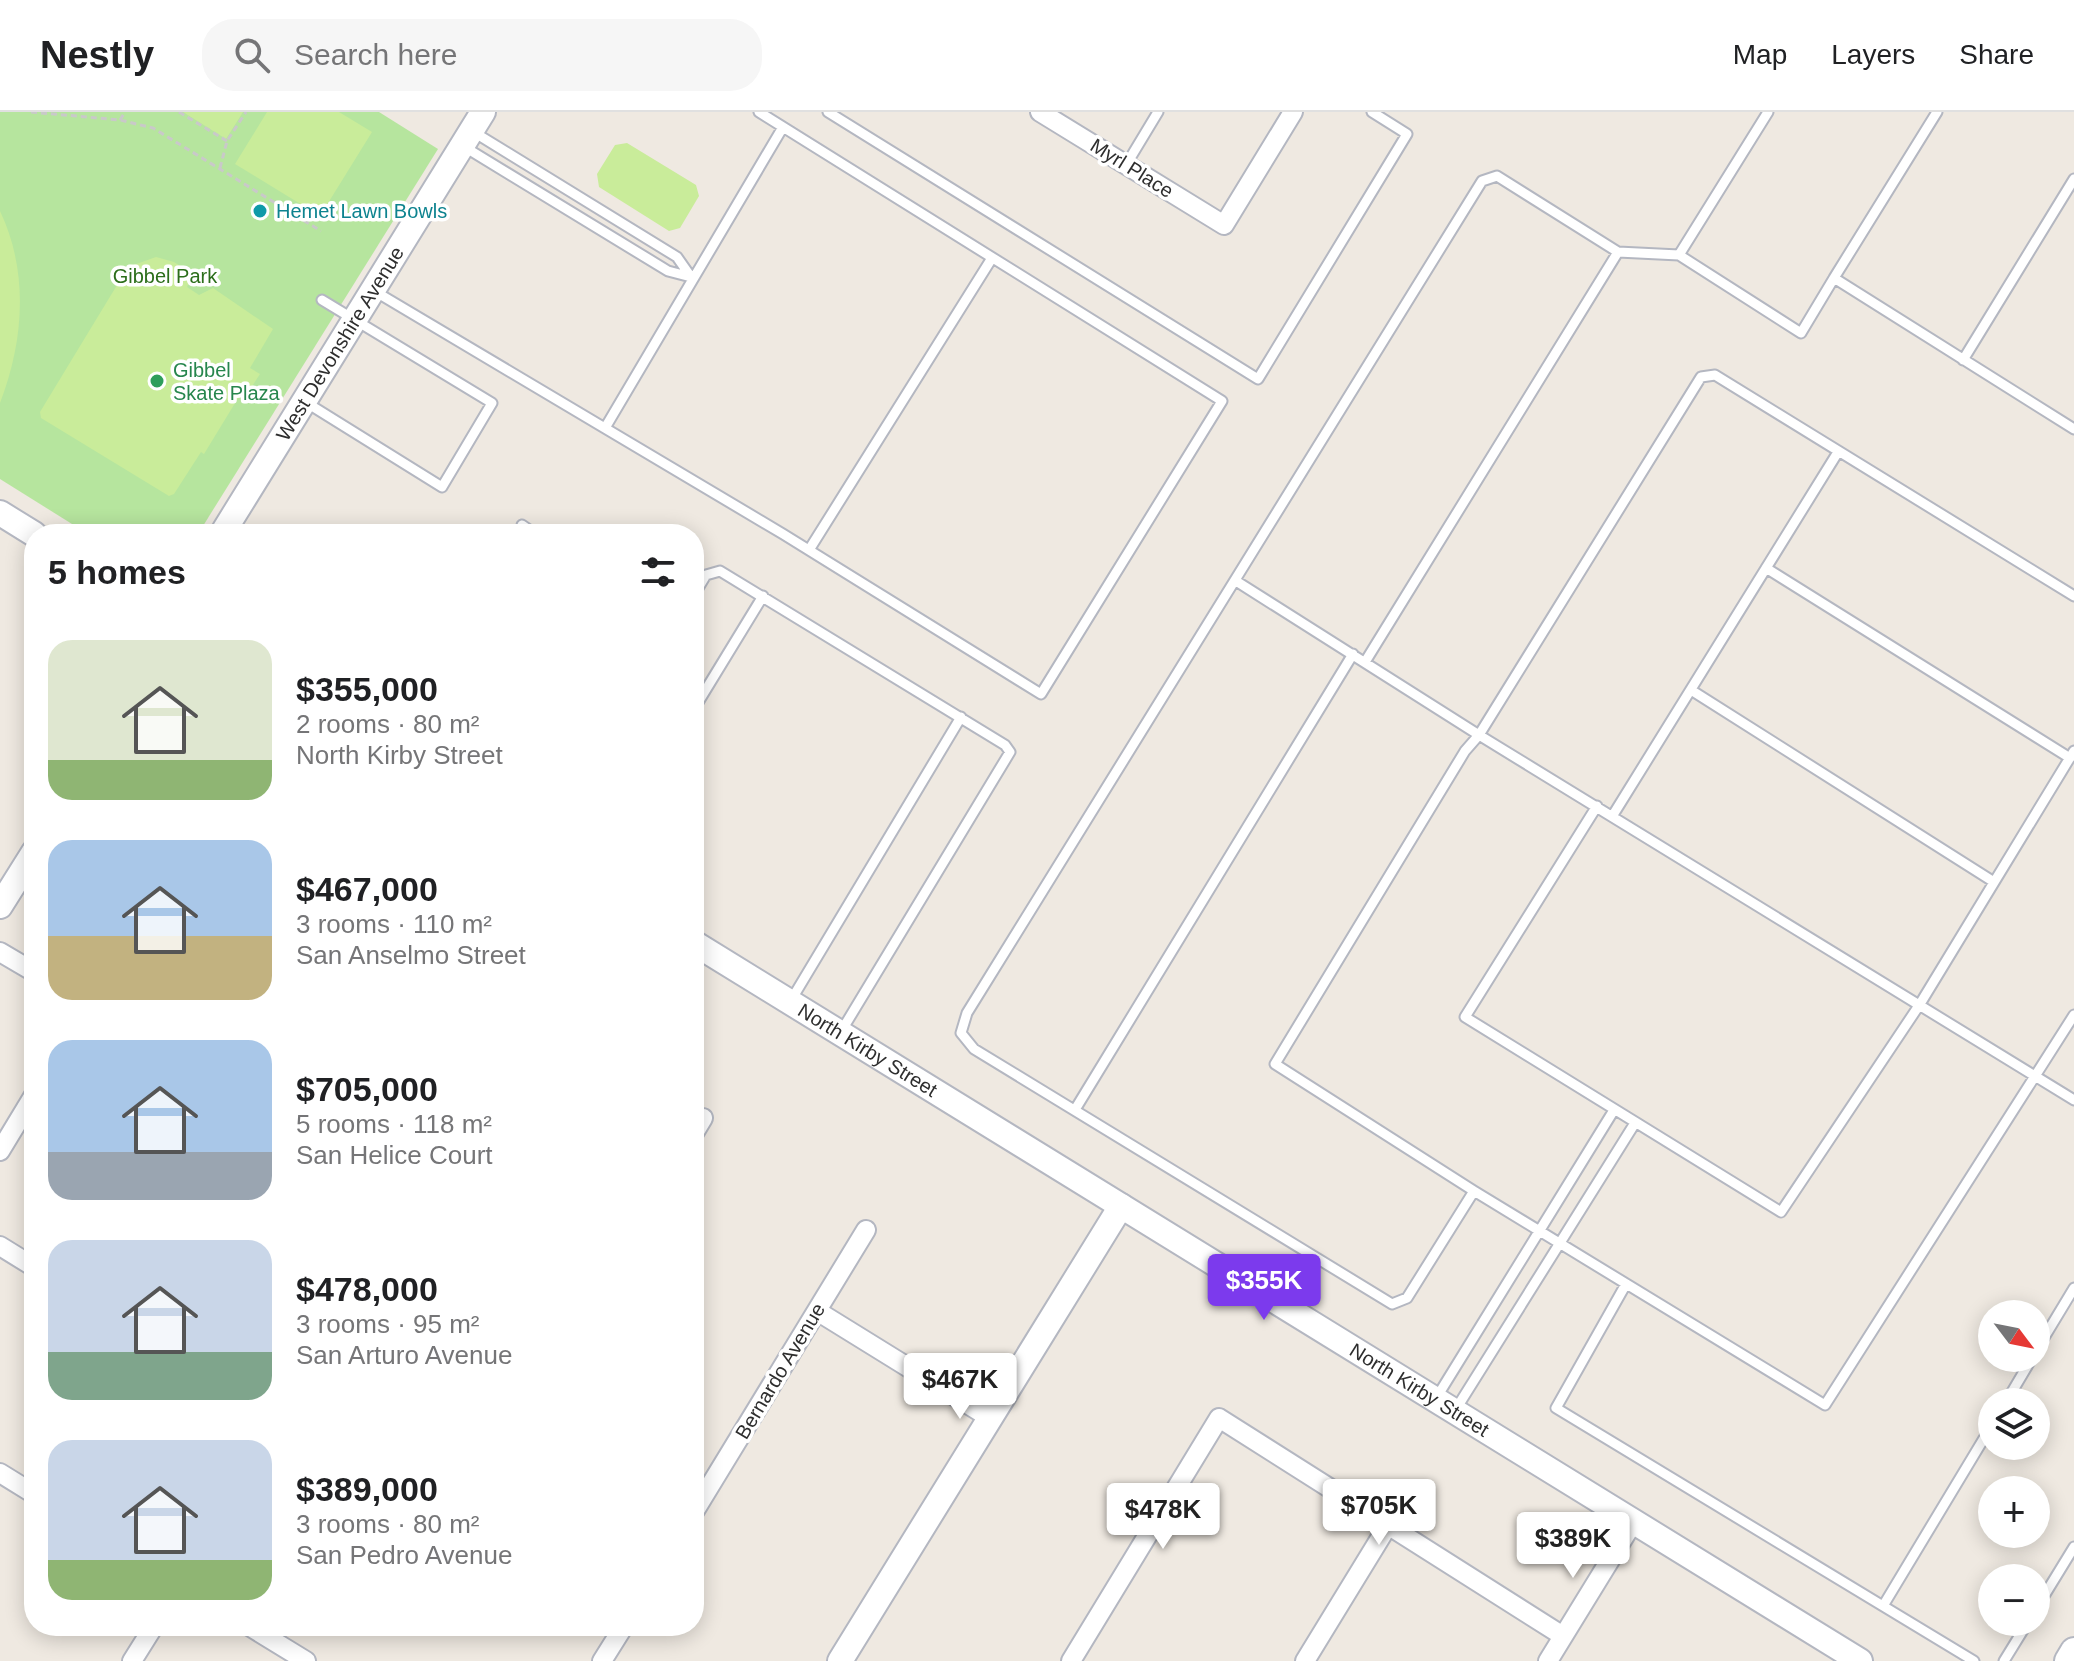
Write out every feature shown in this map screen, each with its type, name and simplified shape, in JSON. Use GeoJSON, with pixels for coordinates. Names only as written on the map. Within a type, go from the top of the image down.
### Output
{"type":"FeatureCollection","features":[{"type":"Feature","properties":{"kind":"main road"},"geometry":{"type":"LineString","coordinates":[[2068,1661],[2074,1651]]}},
{"type":"Feature","properties":{"kind":"street","name":"Myrl Place"},"geometry":{"type":"LineString","coordinates":[[1040,112],[1224,225],[1293,112]]}},
{"type":"Feature","properties":{"kind":"street","name":"West Devonshire Avenue"},"geometry":{"type":"LineString","coordinates":[[228,524],[472,130]]}},
{"type":"Feature","properties":{"kind":"street"},"geometry":{"type":"LineString","coordinates":[[0,513],[24,528]]}},
{"type":"Feature","properties":{"kind":"street"},"geometry":{"type":"LineString","coordinates":[[0,906],[24,868]]}},
{"type":"Feature","properties":{"kind":"street","name":"North Kirby Street"},"geometry":{"type":"LineString","coordinates":[[704,949],[1860,1661]]}},
{"type":"Feature","properties":{"kind":"street"},"geometry":{"type":"LineString","coordinates":[[0,952],[24,966]]}},
{"type":"Feature","properties":{"kind":"street"},"geometry":{"type":"LineString","coordinates":[[0,1151],[24,1111]]}},
{"type":"Feature","properties":{"kind":"street"},"geometry":{"type":"LineString","coordinates":[[840,1661],[1121,1206]]}},
{"type":"Feature","properties":{"kind":"street","name":"Bernardo Avenue"},"geometry":{"type":"LineString","coordinates":[[704,1496],[866,1230]]}},
{"type":"Feature","properties":{"kind":"street"},"geometry":{"type":"LineString","coordinates":[[0,1246],[24,1261]]}},
{"type":"Feature","properties":{"kind":"street"},"geometry":{"type":"LineString","coordinates":[[817,1311],[990,1418]]}},
{"type":"Feature","properties":{"kind":"street"},"geometry":{"type":"LineString","coordinates":[[1071,1661],[1219,1418],[1563,1636]]}},
{"type":"Feature","properties":{"kind":"street"},"geometry":{"type":"LineString","coordinates":[[3,1481],[24,1490]]}},
{"type":"Feature","properties":{"kind":"street"},"geometry":{"type":"LineString","coordinates":[[1548,1661],[1634,1521]]}},
{"type":"Feature","properties":{"kind":"street"},"geometry":{"type":"LineString","coordinates":[[1305,1661],[1387,1527]]}},
{"type":"Feature","properties":{"kind":"street"},"geometry":{"type":"LineString","coordinates":[[132,1661],[148,1636]]}},
{"type":"Feature","properties":{"kind":"street"},"geometry":{"type":"LineString","coordinates":[[265,1636],[306,1661]]}},
{"type":"Feature","properties":{"kind":"street"},"geometry":{"type":"LineString","coordinates":[[602,1661],[618,1636]]}},
{"type":"Feature","properties":{"kind":"lane"},"geometry":{"type":"LineString","coordinates":[[373,290],[809,550],[1041,694],[1222,401],[759,112]]}},
{"type":"Feature","properties":{"kind":"lane"},"geometry":{"type":"LineString","coordinates":[[828,112],[1258,379],[1407,134],[1372,112]]}},
{"type":"Feature","properties":{"kind":"lane"},"geometry":{"type":"LineString","coordinates":[[1126,165],[1158,112]]}},
{"type":"Feature","properties":{"kind":"lane"},"geometry":{"type":"LineString","coordinates":[[1679,255],[1768,112]]}},
{"type":"Feature","properties":{"kind":"lane"},"geometry":{"type":"LineString","coordinates":[[1474,1191],[1407,1298],[1392,1304],[1076,1108],[974,1049],[961,1033],[963,1023],[1482,181],[1497,176],[1618,252],[1679,255],[1801,333],[1937,112]]}},
{"type":"Feature","properties":{"kind":"lane"},"geometry":{"type":"LineString","coordinates":[[605,428],[691,277],[783,127]]}},
{"type":"Feature","properties":{"kind":"lane"},"geometry":{"type":"LineString","coordinates":[[472,130],[677,257],[691,277]]}},
{"type":"Feature","properties":{"kind":"lane"},"geometry":{"type":"LineString","coordinates":[[472,130],[518,180],[668,271],[691,277]]}},
{"type":"Feature","properties":{"kind":"lane"},"geometry":{"type":"LineString","coordinates":[[518,180],[527,165]]}},
{"type":"Feature","properties":{"kind":"lane"},"geometry":{"type":"LineString","coordinates":[[1963,360],[2074,179]]}},
{"type":"Feature","properties":{"kind":"lane"},"geometry":{"type":"LineString","coordinates":[[571,212],[580,198]]}},
{"type":"Feature","properties":{"kind":"lane"},"geometry":{"type":"LineString","coordinates":[[1365,662],[1618,252]]}},
{"type":"Feature","properties":{"kind":"lane"},"geometry":{"type":"LineString","coordinates":[[809,550],[992,258]]}},
{"type":"Feature","properties":{"kind":"lane"},"geometry":{"type":"LineString","coordinates":[[1834,278],[2074,429]]}},
{"type":"Feature","properties":{"kind":"lane"},"geometry":{"type":"LineString","coordinates":[[304,401],[442,487],[492,403],[322,300]]}},
{"type":"Feature","properties":{"kind":"lane"},"geometry":{"type":"LineString","coordinates":[[2074,596],[1715,375],[1701,377],[1479,735],[1465,751],[1363,914],[1275,1064],[1474,1191],[1825,1405],[2074,1015]]}},
{"type":"Feature","properties":{"kind":"lane"},"geometry":{"type":"LineString","coordinates":[[1613,815],[1838,452]]}},
{"type":"Feature","properties":{"kind":"lane"},"geometry":{"type":"LineString","coordinates":[[1597,806],[1465,1017],[1781,1212],[1920,1004],[2072,755],[1766,568]]}},
{"type":"Feature","properties":{"kind":"lane"},"geometry":{"type":"LineString","coordinates":[[704,578],[716,570],[763,596],[1005,745],[1009,757],[840,1033]]}},
{"type":"Feature","properties":{"kind":"lane"},"geometry":{"type":"LineString","coordinates":[[1236,581],[1479,735],[2074,1100]]}},
{"type":"Feature","properties":{"kind":"lane"},"geometry":{"type":"LineString","coordinates":[[704,693],[763,596]]}},
{"type":"Feature","properties":{"kind":"lane"},"geometry":{"type":"LineString","coordinates":[[1076,1108],[1353,654]]}},
{"type":"Feature","properties":{"kind":"lane"},"geometry":{"type":"LineString","coordinates":[[1691,690],[1994,882]]}},
{"type":"Feature","properties":{"kind":"lane"},"geometry":{"type":"LineString","coordinates":[[790,1002],[961,717]]}},
{"type":"Feature","properties":{"kind":"lane"},"geometry":{"type":"LineString","coordinates":[[1445,1406],[1540,1231],[1614,1110]]}},
{"type":"Feature","properties":{"kind":"lane"},"geometry":{"type":"LineString","coordinates":[[1445,1406],[1561,1243],[1635,1123]]}},
{"type":"Feature","properties":{"kind":"lane"},"geometry":{"type":"LineString","coordinates":[[1626,1284],[1556,1408],[1974,1661]]}},
{"type":"Feature","properties":{"kind":"lane"},"geometry":{"type":"LineString","coordinates":[[2050,1328],[2074,1288]]}},
{"type":"Feature","properties":{"kind":"lane"},"geometry":{"type":"LineString","coordinates":[[1883,1606],[1978,1448]]}},
{"type":"Feature","properties":{"kind":"lane"},"geometry":{"type":"LineString","coordinates":[[2050,1586],[2074,1547]]}},
{"type":"Feature","properties":{"kind":"lane"},"geometry":{"type":"LineString","coordinates":[[2004,1661],[2019,1636]]}},
{"type":"Feature","properties":{"kind":"path"},"geometry":{"type":"LineString","coordinates":[[31,112],[120,120],[153,128],[321,231]]}},
{"type":"Feature","properties":{"kind":"path"},"geometry":{"type":"LineString","coordinates":[[120,120],[125,112]]}},
{"type":"Feature","properties":{"kind":"path"},"geometry":{"type":"LineString","coordinates":[[179,112],[227,141]]}},
{"type":"Feature","properties":{"kind":"path"},"geometry":{"type":"LineString","coordinates":[[220,168],[227,141],[246,112]]}},
{"type":"Feature","properties":{"kind":"green space","name":"Gibbel Park"},"geometry":{"type":"Polygon","coordinates":[[[0,112],[379,112],[438,149],[204,524],[72,524],[0,479],[0,112]]]}},
{"type":"Feature","properties":{"kind":"green space"},"geometry":{"type":"Polygon","coordinates":[[[183,112],[243,112],[226,139],[183,112]]]}},
{"type":"Feature","properties":{"kind":"green space"},"geometry":{"type":"Polygon","coordinates":[[[267,112],[339,112],[372,132],[320,216],[235,164],[267,112]]]}},
{"type":"Feature","properties":{"kind":"green space"},"geometry":{"type":"Polygon","coordinates":[[[627,143],[696,185],[699,196],[680,228],[669,231],[599,187],[597,174],[615,145],[627,143]]]}},
{"type":"Feature","properties":{"kind":"green space"},"geometry":{"type":"Polygon","coordinates":[[[0,211],[16,258],[20,307],[14,355],[0,403],[0,211]]]}},
{"type":"Feature","properties":{"kind":"green space","name":"Gibbel Skate Plaza"},"geometry":{"type":"Polygon","coordinates":[[[156,257],[174,262],[193,274],[187,287],[199,295],[213,288],[273,329],[250,368],[260,374],[251,388],[243,390],[204,454],[201,452],[174,494],[169,496],[41,418],[40,412],[128,267],[156,257]]]}},
{"type":"Feature","properties":{"kind":"place","name":"Hemet Lawn Bowls"},"geometry":{"type":"Point","coordinates":[260,211]}},
{"type":"Feature","properties":{"kind":"place","name":"Gibbel Skate Plaza"},"geometry":{"type":"Point","coordinates":[157,381]}}]}
